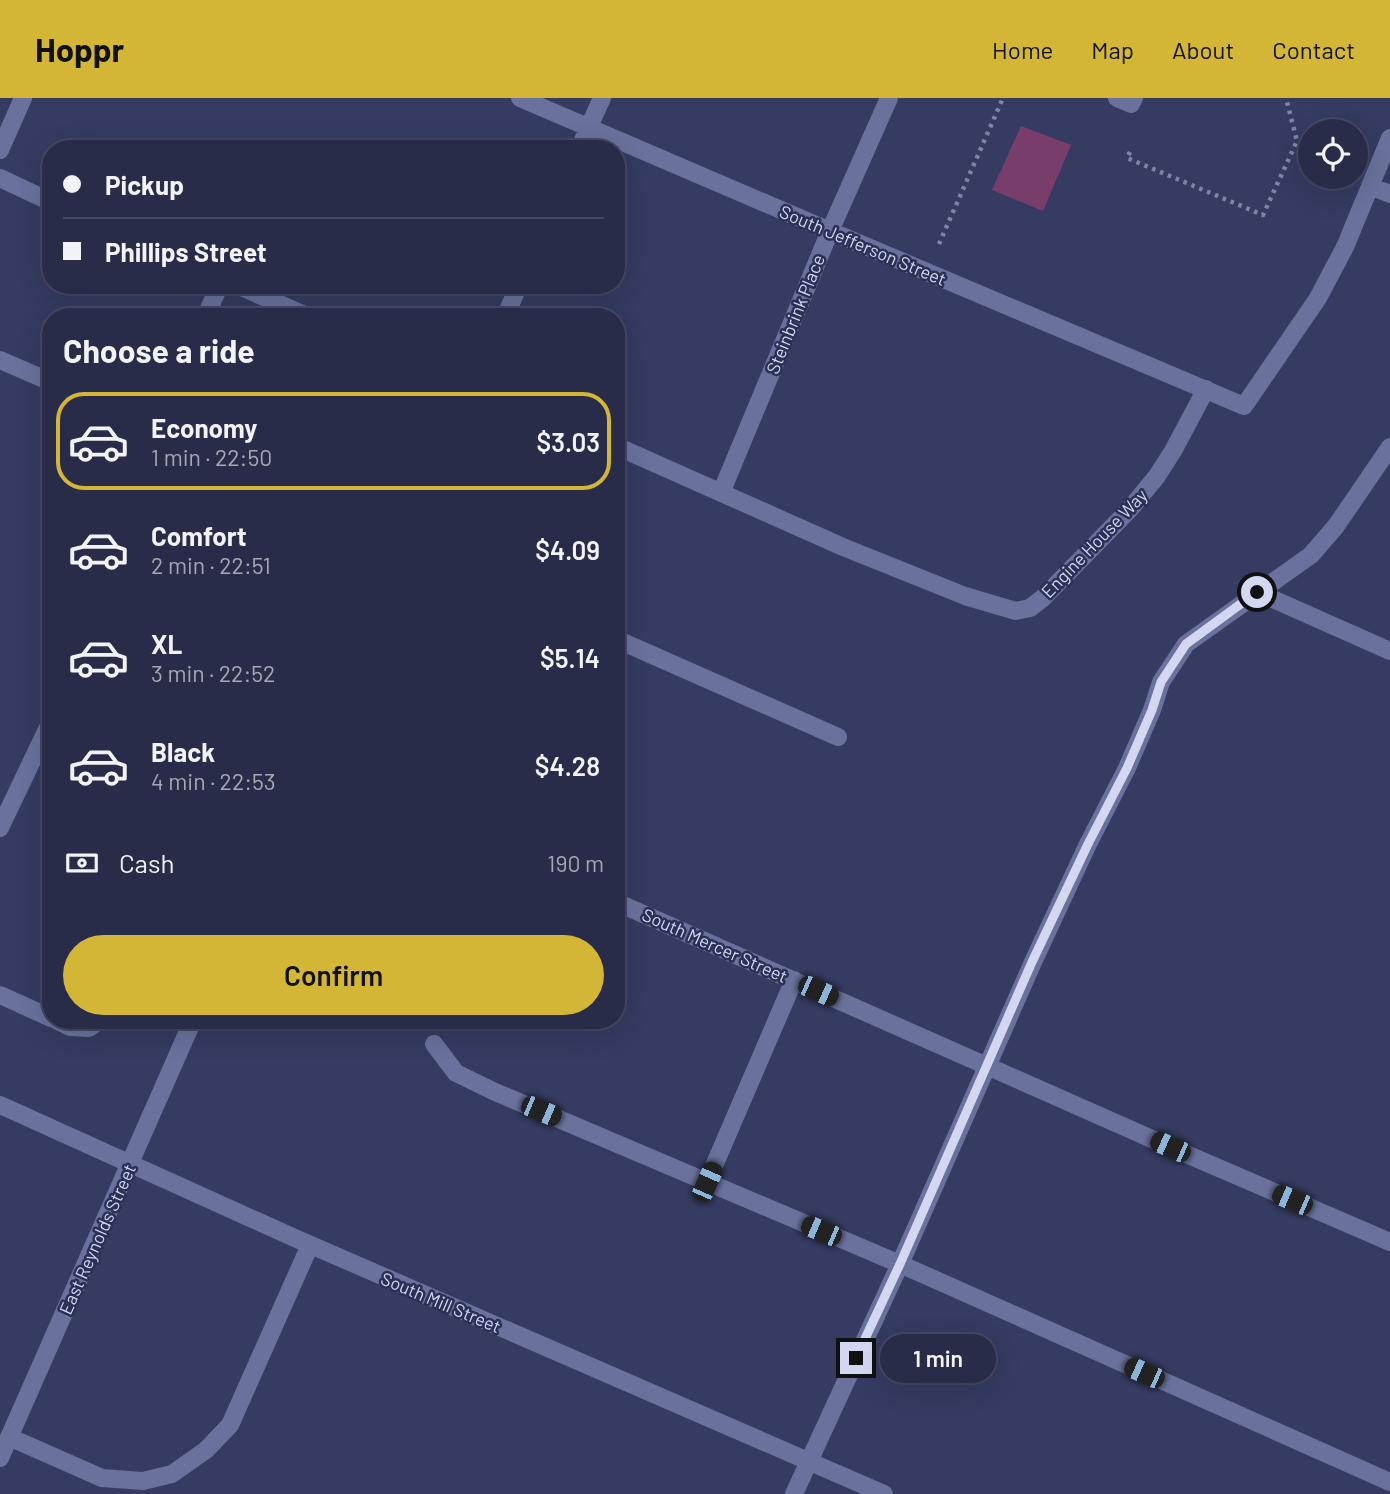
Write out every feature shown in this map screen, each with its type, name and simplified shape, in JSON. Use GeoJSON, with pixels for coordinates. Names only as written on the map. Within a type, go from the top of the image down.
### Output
{"type":"FeatureCollection","features":[{"type":"Feature","properties":{"kind":"street"},"geometry":{"type":"LineString","coordinates":[[0,150],[23,98]]}},
{"type":"Feature","properties":{"kind":"street","name":"South Jefferson Street"},"geometry":{"type":"LineString","coordinates":[[520,98],[619,140]]}},
{"type":"Feature","properties":{"kind":"street"},"geometry":{"type":"LineString","coordinates":[[583,140],[602,98]]}},
{"type":"Feature","properties":{"kind":"street","name":"Steinbrink Place"},"geometry":{"type":"LineString","coordinates":[[721,493],[830,231],[889,98]]}},
{"type":"Feature","properties":{"kind":"street"},"geometry":{"type":"LineString","coordinates":[[1117,98],[1131,104],[1134,98]]}},
{"type":"Feature","properties":{"kind":"street"},"geometry":{"type":"LineString","coordinates":[[1206,389],[1244,406],[1318,299],[1345,247],[1390,138]]}},
{"type":"Feature","properties":{"kind":"street","name":"South Jefferson Street"},"geometry":{"type":"LineString","coordinates":[[625,143],[1206,389]]}},
{"type":"Feature","properties":{"kind":"street"},"geometry":{"type":"LineString","coordinates":[[0,178],[42,198]]}},
{"type":"Feature","properties":{"kind":"street"},"geometry":{"type":"LineString","coordinates":[[1370,186],[1390,194]]}},
{"type":"Feature","properties":{"kind":"street"},"geometry":{"type":"LineString","coordinates":[[257,294],[289,308]]}},
{"type":"Feature","properties":{"kind":"street"},"geometry":{"type":"LineString","coordinates":[[0,360],[42,378]]}},
{"type":"Feature","properties":{"kind":"street","name":"Engine House Way"},"geometry":{"type":"LineString","coordinates":[[625,450],[843,547],[965,596],[1016,611],[1030,608],[1043,598],[1137,501],[1173,451],[1206,389]]}},
{"type":"Feature","properties":{"kind":"street"},"geometry":{"type":"LineString","coordinates":[[794,1494],[1088,844],[1127,768],[1161,682],[1186,644],[1311,555],[1336,526],[1390,447]]}},
{"type":"Feature","properties":{"kind":"street"},"geometry":{"type":"LineString","coordinates":[[1257,592],[1390,651]]}},
{"type":"Feature","properties":{"kind":"street"},"geometry":{"type":"LineString","coordinates":[[625,643],[838,737]]}},
{"type":"Feature","properties":{"kind":"street"},"geometry":{"type":"LineString","coordinates":[[0,828],[42,740]]}},
{"type":"Feature","properties":{"kind":"street","name":"South Mercer Street"},"geometry":{"type":"LineString","coordinates":[[625,906],[1390,1242]]}},
{"type":"Feature","properties":{"kind":"street"},"geometry":{"type":"LineString","coordinates":[[707,1182],[794,980]]}},
{"type":"Feature","properties":{"kind":"street"},"geometry":{"type":"LineString","coordinates":[[0,995],[42,1014]]}},
{"type":"Feature","properties":{"kind":"street","name":"East Reynolds Street"},"geometry":{"type":"LineString","coordinates":[[0,1458],[189,1029]]}},
{"type":"Feature","properties":{"kind":"street"},"geometry":{"type":"LineString","coordinates":[[434,1044],[456,1073],[464,1078],[900,1264],[1390,1483],[1385,1494]]}},
{"type":"Feature","properties":{"kind":"street","name":"South Mill Street"},"geometry":{"type":"LineString","coordinates":[[0,1105],[310,1245],[884,1494]]}},
{"type":"Feature","properties":{"kind":"street"},"geometry":{"type":"LineString","coordinates":[[9,1437],[102,1478],[143,1482],[172,1475],[206,1450],[230,1425],[310,1245]]}},
{"type":"Feature","properties":{"kind":"path"},"geometry":{"type":"LineString","coordinates":[[939,244],[1003,98]]}},
{"type":"Feature","properties":{"kind":"path"},"geometry":{"type":"LineString","coordinates":[[1130,152],[1127,158],[1263,215],[1297,141],[1286,98]]}},
{"type":"Feature","properties":{"kind":"shaded area"},"geometry":{"type":"Polygon","coordinates":[[[1021,126],[1071,145],[1043,211],[992,190],[1021,126]]]}},
{"type":"Feature","properties":{"kind":"route"},"geometry":{"type":"LineString","coordinates":[[856,1358],[1032,962],[1127,768],[1161,682],[1186,644],[1257,592]]}}]}
